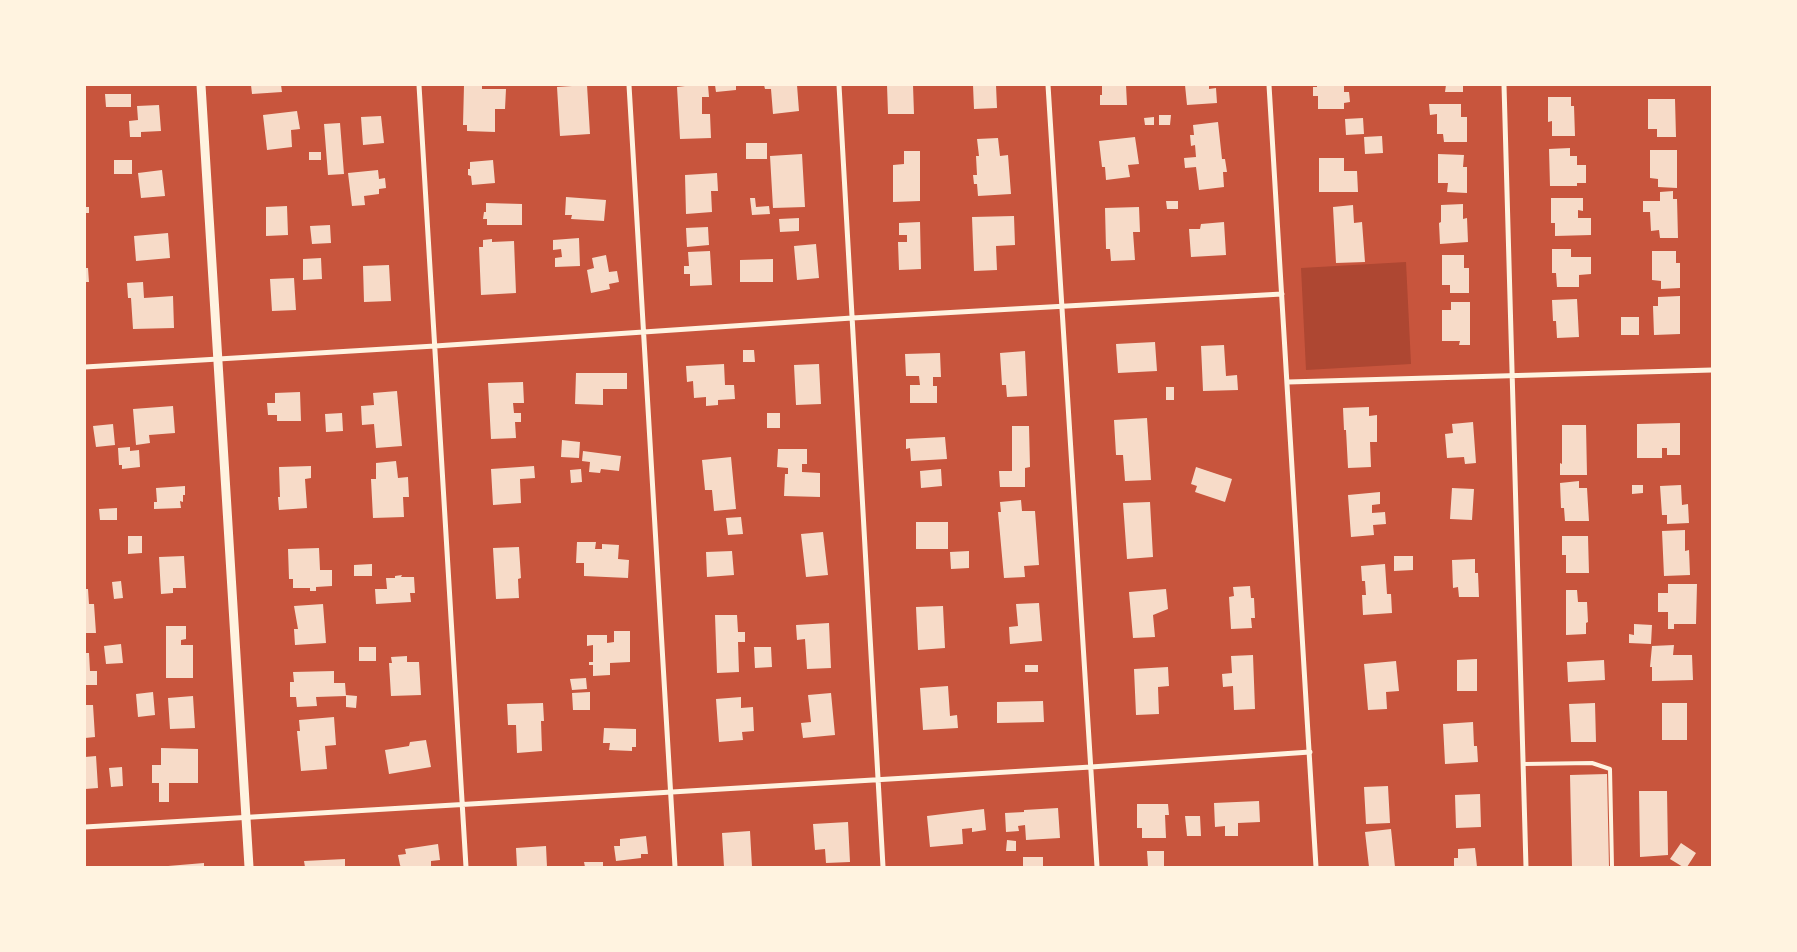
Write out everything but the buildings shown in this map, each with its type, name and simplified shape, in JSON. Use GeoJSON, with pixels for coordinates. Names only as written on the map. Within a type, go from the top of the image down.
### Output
{"type":"FeatureCollection","features":[{"type":"Feature","properties":{"kind":"street"},"geometry":{"type":"LineString","coordinates":[[202,85],[248,867]]}},
{"type":"Feature","properties":{"kind":"street"},"geometry":{"type":"LineString","coordinates":[[419,85],[466,867]]}},
{"type":"Feature","properties":{"kind":"street"},"geometry":{"type":"LineString","coordinates":[[629,85],[675,867]]}},
{"type":"Feature","properties":{"kind":"street"},"geometry":{"type":"LineString","coordinates":[[839,85],[883,867]]}},
{"type":"Feature","properties":{"kind":"street"},"geometry":{"type":"LineString","coordinates":[[1048,85],[1097,867]]}},
{"type":"Feature","properties":{"kind":"street"},"geometry":{"type":"LineString","coordinates":[[1269,85],[1316,867]]}},
{"type":"Feature","properties":{"kind":"street"},"geometry":{"type":"LineString","coordinates":[[1504,85],[1526,867]]}},
{"type":"Feature","properties":{"kind":"street"},"geometry":{"type":"LineString","coordinates":[[85,367],[645,333],[852,318],[1282,294]]}},
{"type":"Feature","properties":{"kind":"street"},"geometry":{"type":"LineString","coordinates":[[1288,382],[1712,370]]}},
{"type":"Feature","properties":{"kind":"street"},"geometry":{"type":"LineString","coordinates":[[85,827],[1091,767],[1310,752]]}},
{"type":"Feature","properties":{"kind":"lane"},"geometry":{"type":"LineString","coordinates":[[1524,764],[1592,763],[1610,769],[1612,867]]}},
{"type":"Feature","properties":{"kind":"shaded area"},"geometry":{"type":"Polygon","coordinates":[[[1406,262],[1411,364],[1306,370],[1301,268],[1406,262]]]}}]}
